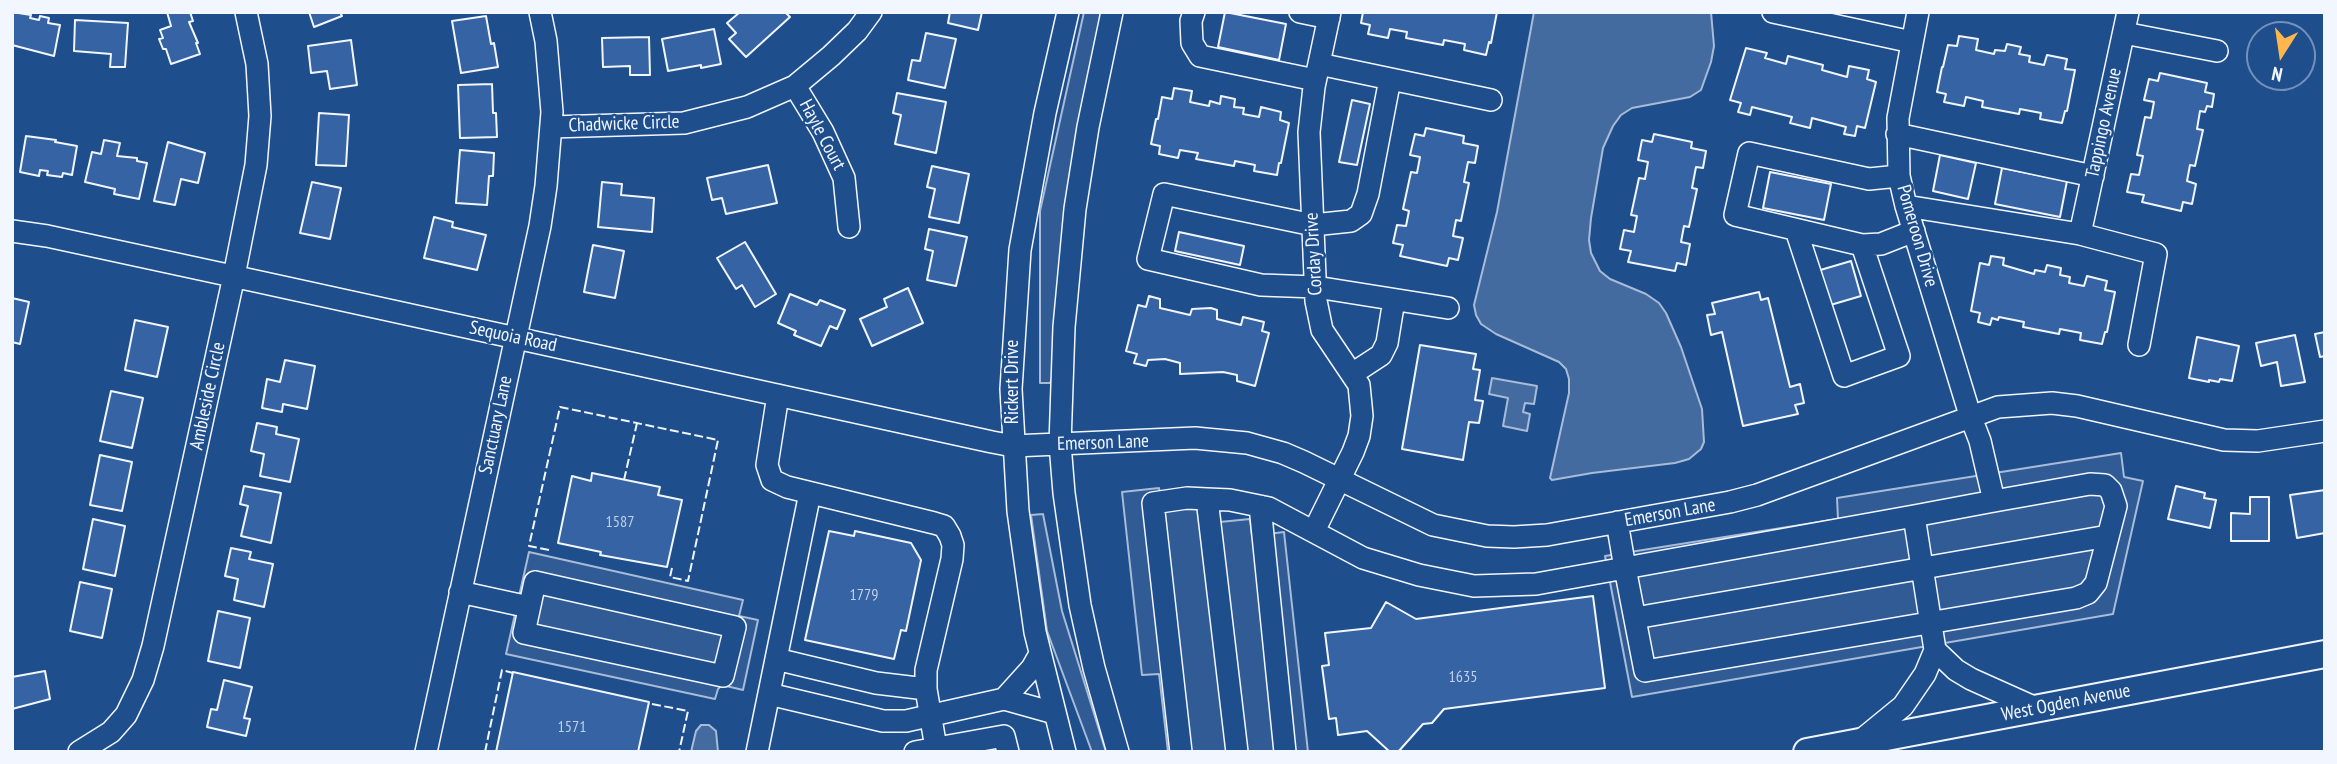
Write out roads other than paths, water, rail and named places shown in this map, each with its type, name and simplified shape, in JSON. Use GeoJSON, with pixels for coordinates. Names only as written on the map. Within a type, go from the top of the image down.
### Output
{"type":"FeatureCollection","features":[{"type":"Feature","properties":{"kind":"main road","name":"West Ogden Avenue"},"geometry":{"type":"LineString","coordinates":[[1807,752],[2325,654]]}},
{"type":"Feature","properties":{"kind":"street","name":"Ambleside Circle"},"geometry":{"type":"LineString","coordinates":[[79,752],[111,732],[125,715],[143,680],[153,646],[256,165],[260,116],[257,64],[246,12]]}},
{"type":"Feature","properties":{"kind":"street","name":"Sanctuary Lane"},"geometry":{"type":"LineString","coordinates":[[426,752],[540,226],[552,112],[546,41],[540,12]]}},
{"type":"Feature","properties":{"kind":"street","name":"Chadwicke Circle"},"geometry":{"type":"LineString","coordinates":[[551,127],[684,123],[747,107],[795,86],[831,57],[872,12]]}},
{"type":"Feature","properties":{"kind":"street","name":"Rickert Drive"},"geometry":{"type":"LineString","coordinates":[[1065,752],[1040,654],[1019,523],[1011,389],[1020,250],[1045,113],[1068,12]]}},
{"type":"Feature","properties":{"kind":"street"},"geometry":{"type":"LineString","coordinates":[[1112,12],[1088,127],[1072,233],[1063,327],[1060,444],[1080,605],[1094,668],[1118,752]]}},
{"type":"Feature","properties":{"kind":"street"},"geometry":{"type":"LineString","coordinates":[[1194,12],[1191,21],[1192,43],[1200,56],[1390,79],[1491,100]]}},
{"type":"Feature","properties":{"kind":"street"},"geometry":{"type":"LineString","coordinates":[[1300,12],[1329,15]]}},
{"type":"Feature","properties":{"kind":"street"},"geometry":{"type":"LineString","coordinates":[[1773,12],[1912,42]]}},
{"type":"Feature","properties":{"kind":"street","name":"Pomeroon Drive"},"geometry":{"type":"LineString","coordinates":[[1918,12],[1901,90],[1897,134],[1899,176],[1980,441],[1994,501]]}},
{"type":"Feature","properties":{"kind":"street","name":"Corday Drive"},"geometry":{"type":"LineString","coordinates":[[1314,531],[1359,436],[1362,416],[1359,385],[1322,330],[1316,288],[1309,132],[1317,72],[1329,15]]}},
{"type":"Feature","properties":{"kind":"street"},"geometry":{"type":"LineString","coordinates":[[2126,23],[2217,51]]}},
{"type":"Feature","properties":{"kind":"street","name":"Tappingo Avenue"},"geometry":{"type":"LineString","coordinates":[[2080,234],[2126,23]]}},
{"type":"Feature","properties":{"kind":"street"},"geometry":{"type":"LineString","coordinates":[[1390,79],[1368,194],[1361,215],[1351,221],[1313,225],[1164,194],[1148,259],[1262,285],[1316,288],[1448,308]]}},
{"type":"Feature","properties":{"kind":"street","name":"Hayle Court"},"geometry":{"type":"LineString","coordinates":[[795,86],[823,132],[845,178],[849,227]]}},
{"type":"Feature","properties":{"kind":"street"},"geometry":{"type":"LineString","coordinates":[[1897,134],[2093,176]]}},
{"type":"Feature","properties":{"kind":"street"},"geometry":{"type":"LineString","coordinates":[[1899,176],[1869,179],[1749,153],[1735,215],[1862,246],[1881,244],[1914,231]]}},
{"type":"Feature","properties":{"kind":"street"},"geometry":{"type":"LineString","coordinates":[[1906,206],[2080,234],[2156,254],[2139,345]]}},
{"type":"Feature","properties":{"kind":"street"},"geometry":{"type":"LineString","coordinates":[[1796,230],[1844,376],[1899,356],[1862,246]]}},
{"type":"Feature","properties":{"kind":"street","name":"Sequoia Road"},"geometry":{"type":"LineString","coordinates":[[12,231],[234,276],[1013,446]]}},
{"type":"Feature","properties":{"kind":"street"},"geometry":{"type":"LineString","coordinates":[[1352,374],[1381,355],[1387,343],[1394,300]]}},
{"type":"Feature","properties":{"kind":"street"},"geometry":{"type":"LineString","coordinates":[[778,395],[767,464],[772,480],[787,487],[944,526],[950,536],[953,545],[952,559],[926,670],[926,690],[936,748]]}},
{"type":"Feature","properties":{"kind":"street","name":"Emerson Lane"},"geometry":{"type":"LineString","coordinates":[[1013,446],[1215,439],[1247,443],[1283,453],[1433,525],[1487,536],[1514,537],[1547,535],[1731,502],[1757,495],[1998,407],[2052,403],[2077,406],[2224,440],[2258,442],[2325,431]]}},
{"type":"Feature","properties":{"kind":"street"},"geometry":{"type":"LineString","coordinates":[[1181,752],[1153,503],[1187,498],[1230,500],[1269,508],[1363,558],[1419,575],[1474,586],[1536,584],[1625,568],[1914,516],[1994,501],[2090,484],[2105,485],[2111,491],[2116,506],[2096,583],[2088,593],[2076,598],[1645,671],[1625,568],[1617,522]]}},
{"type":"Feature","properties":{"kind":"street"},"geometry":{"type":"LineString","coordinates":[[757,752],[810,493]]}},
{"type":"Feature","properties":{"kind":"street"},"geometry":{"type":"LineString","coordinates":[[1208,499],[1237,752]]}},
{"type":"Feature","properties":{"kind":"street"},"geometry":{"type":"LineString","coordinates":[[1260,506],[1285,752]]}},
{"type":"Feature","properties":{"kind":"street"},"geometry":{"type":"LineString","coordinates":[[1859,742],[1903,706],[1925,674],[1935,650],[1914,516]]}},
{"type":"Feature","properties":{"kind":"street"},"geometry":{"type":"LineString","coordinates":[[1635,618],[2108,536]]}},
{"type":"Feature","properties":{"kind":"street"},"geometry":{"type":"LineString","coordinates":[[535,582],[735,627],[723,676],[524,633],[529,607],[535,582]]}},
{"type":"Feature","properties":{"kind":"street"},"geometry":{"type":"LineString","coordinates":[[460,592],[529,607]]}},
{"type":"Feature","properties":{"kind":"street"},"geometry":{"type":"LineString","coordinates":[[1935,650],[1956,670],[1971,679],[2038,709]]}},
{"type":"Feature","properties":{"kind":"street"},"geometry":{"type":"LineString","coordinates":[[1004,699],[1040,654]]}},
{"type":"Feature","properties":{"kind":"street"},"geometry":{"type":"LineString","coordinates":[[776,659],[876,683],[926,690]]}},
{"type":"Feature","properties":{"kind":"street"},"geometry":{"type":"LineString","coordinates":[[769,694],[883,721],[906,721],[1004,699],[1054,713]]}},
{"type":"Feature","properties":{"kind":"street"},"geometry":{"type":"LineString","coordinates":[[915,752],[1004,736],[1008,752]]}}]}
